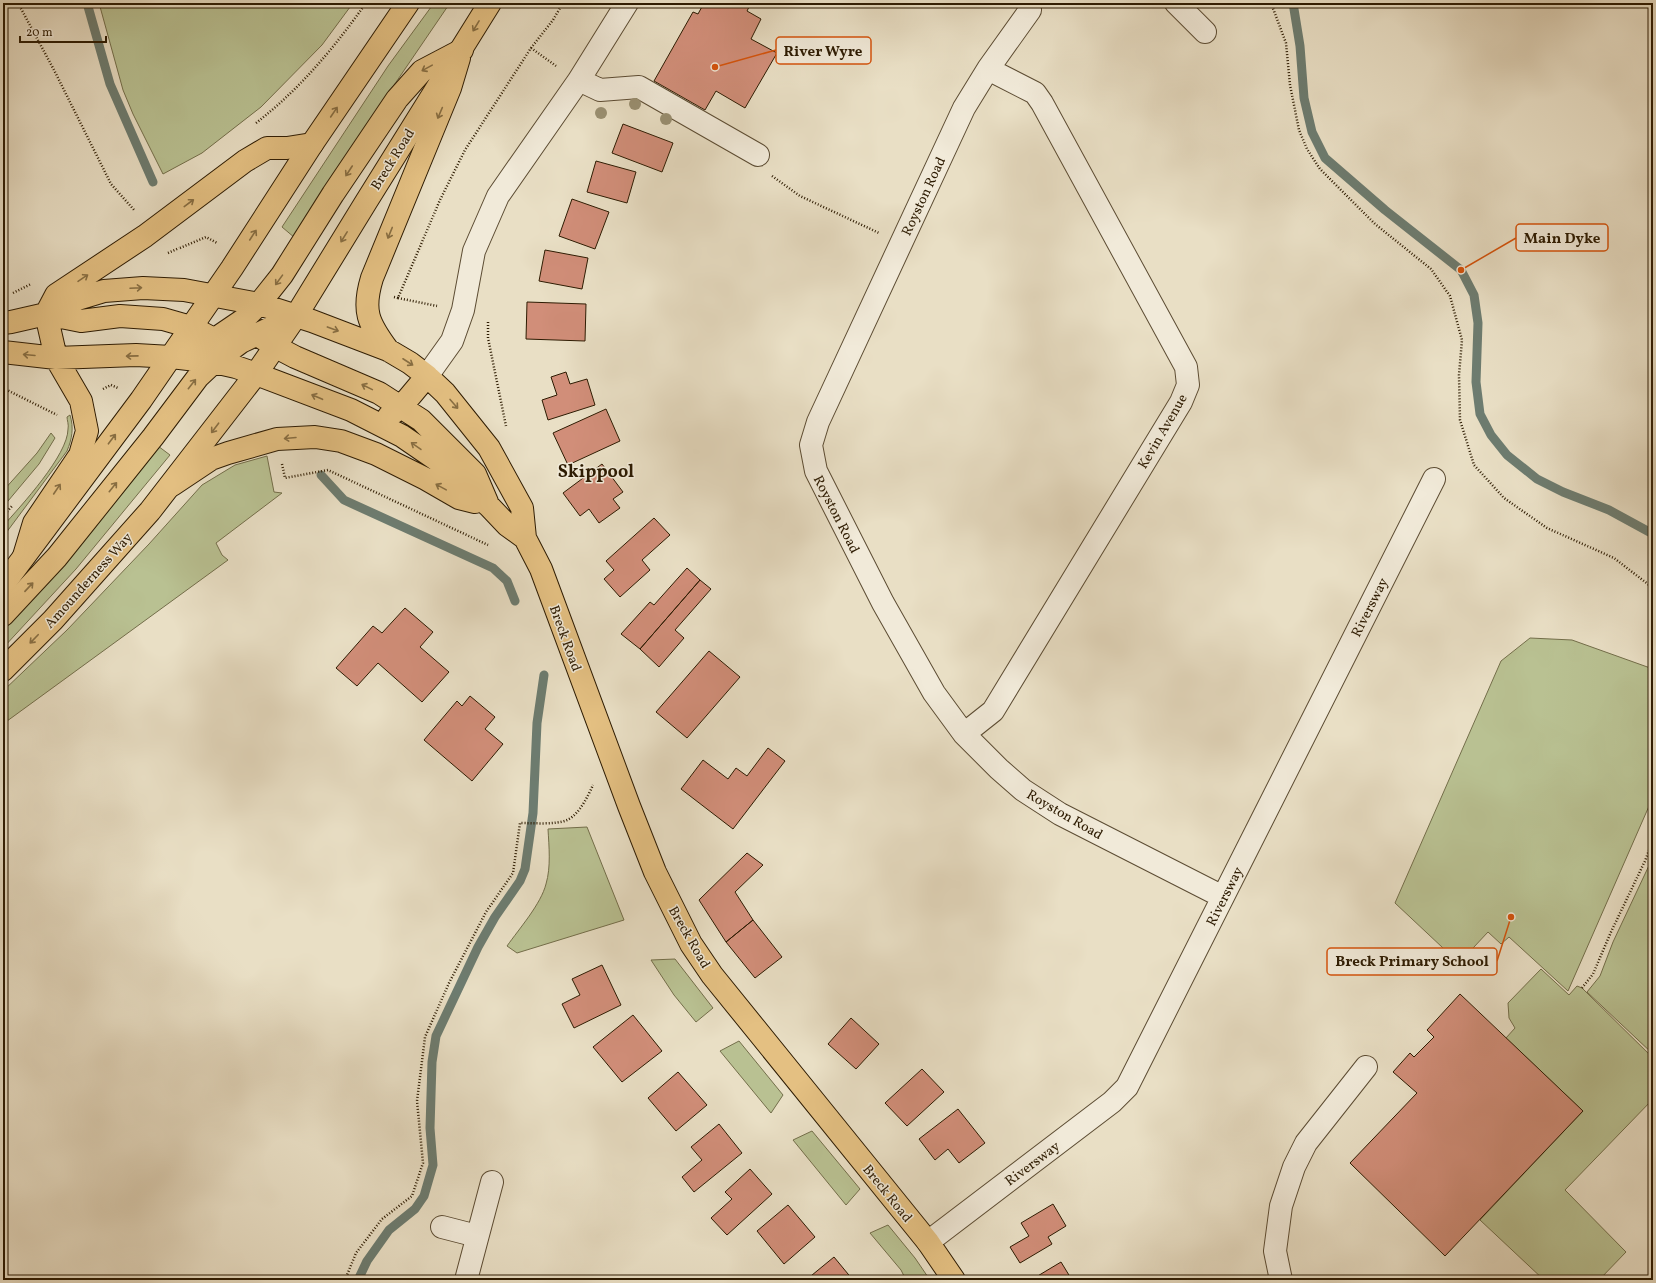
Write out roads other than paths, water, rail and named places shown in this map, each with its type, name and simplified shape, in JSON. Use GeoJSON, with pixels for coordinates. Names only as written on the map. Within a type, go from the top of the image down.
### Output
{"type":"FeatureCollection","features":[{"type":"Feature","properties":{"kind":"main road"},"geometry":{"type":"LineString","coordinates":[[3,585],[128,418],[191,328],[222,297],[232,268],[312,144],[408,3]]}},
{"type":"Feature","properties":{"kind":"main road","name":"Breck Road"},"geometry":{"type":"LineString","coordinates":[[239,397],[276,347],[296,316],[490,3]]}},
{"type":"Feature","properties":{"kind":"main road"},"geometry":{"type":"LineString","coordinates":[[388,350],[374,330],[367,310],[368,293],[372,278],[450,88],[462,50]]}},
{"type":"Feature","properties":{"kind":"main road"},"geometry":{"type":"LineString","coordinates":[[3,615],[57,557],[153,437],[198,377],[223,355],[250,327],[259,304],[282,275],[328,201],[397,99],[422,71],[462,50]]}},
{"type":"Feature","properties":{"kind":"main road"},"geometry":{"type":"LineString","coordinates":[[22,561],[34,523],[80,455],[87,431],[81,401],[56,358],[46,314],[56,295],[145,236],[245,161],[267,148],[312,144]]}},
{"type":"Feature","properties":{"kind":"main road"},"geometry":{"type":"LineString","coordinates":[[3,323],[46,314],[71,301],[104,291],[144,288],[184,290],[259,304],[388,350]]}},
{"type":"Feature","properties":{"kind":"main road"},"geometry":{"type":"LineString","coordinates":[[222,297],[250,327],[276,347],[295,357],[361,384],[421,420],[475,474],[489,506]]}},
{"type":"Feature","properties":{"kind":"main road"},"geometry":{"type":"LineString","coordinates":[[46,314],[81,321],[120,316],[142,317],[170,320],[191,328],[223,355],[239,397]]}},
{"type":"Feature","properties":{"kind":"main road"},"geometry":{"type":"LineString","coordinates":[[250,327],[296,316]]}},
{"type":"Feature","properties":{"kind":"main road","name":"Breck Road"},"geometry":{"type":"LineString","coordinates":[[388,350],[410,363],[427,376],[444,393],[489,448],[522,508],[525,538],[540,569],[655,872],[691,944],[712,975],[928,1242],[954,1280]]}},
{"type":"Feature","properties":{"kind":"main road"},"geometry":{"type":"LineString","coordinates":[[3,352],[56,358],[136,355],[171,357],[223,355]]}},
{"type":"Feature","properties":{"kind":"main road","name":"Breck Road"},"geometry":{"type":"LineString","coordinates":[[223,355],[256,374],[351,410],[402,436],[436,460],[489,506],[507,525],[525,538]]}},
{"type":"Feature","properties":{"kind":"main road"},"geometry":{"type":"LineString","coordinates":[[341,441],[378,423],[401,407],[427,376]]}},
{"type":"Feature","properties":{"kind":"main road","name":"Amounderness Way"},"geometry":{"type":"LineString","coordinates":[[3,670],[53,620],[150,511],[239,397]]}},
{"type":"Feature","properties":{"kind":"main road"},"geometry":{"type":"LineString","coordinates":[[170,486],[211,460],[277,439],[301,437],[341,441],[396,463],[460,498],[489,506]]}},
{"type":"Feature","properties":{"kind":"street"},"geometry":{"type":"LineString","coordinates":[[427,376],[452,341],[463,310],[474,251],[498,196],[579,80],[627,3]]}},
{"type":"Feature","properties":{"kind":"street"},"geometry":{"type":"LineString","coordinates":[[1176,3],[1205,32]]}},
{"type":"Feature","properties":{"kind":"street","name":"Royston Road"},"geometry":{"type":"LineString","coordinates":[[1030,10],[988,69],[964,108],[901,243],[818,422],[811,445],[816,471],[883,603],[934,693],[964,734],[1023,790],[1042,803],[1183,878],[1223,897]]}},
{"type":"Feature","properties":{"kind":"street","name":"Kevin Avenue"},"geometry":{"type":"LineString","coordinates":[[964,734],[993,711],[1177,409],[1188,385],[1186,367],[1042,103],[1035,93],[988,69]]}},
{"type":"Feature","properties":{"kind":"street"},"geometry":{"type":"LineString","coordinates":[[579,80],[600,90],[639,87],[758,155]]}},
{"type":"Feature","properties":{"kind":"street","name":"Riversway"},"geometry":{"type":"LineString","coordinates":[[928,1242],[1112,1102],[1127,1087],[1434,478]]}},
{"type":"Feature","properties":{"kind":"street"},"geometry":{"type":"LineString","coordinates":[[1281,1280],[1275,1251],[1281,1206],[1294,1167],[1306,1143],[1366,1067]]}},
{"type":"Feature","properties":{"kind":"street"},"geometry":{"type":"LineString","coordinates":[[466,1280],[492,1182]]}},
{"type":"Feature","properties":{"kind":"street"},"geometry":{"type":"LineString","coordinates":[[442,1226],[477,1236]]}},
{"type":"Feature","properties":{"kind":"waterway"},"geometry":{"type":"LineString","coordinates":[[87,3],[110,84],[153,182]]}},
{"type":"Feature","properties":{"kind":"waterway"},"geometry":{"type":"LineString","coordinates":[[1293,3],[1300,46],[1304,98],[1312,132],[1325,158],[1385,210],[1461,270],[1474,295],[1478,323],[1476,382],[1480,414],[1491,435],[1507,455],[1537,479],[1563,492],[1609,510],[1653,534]]}},
{"type":"Feature","properties":{"kind":"waterway"},"geometry":{"type":"LineString","coordinates":[[321,475],[344,500],[493,568],[507,581],[515,601]]}},
{"type":"Feature","properties":{"kind":"waterway"},"geometry":{"type":"LineString","coordinates":[[358,1280],[367,1261],[389,1230],[415,1209],[424,1196],[433,1165],[430,1128],[432,1062],[436,1036],[478,947],[495,917],[520,881],[525,869],[533,813],[537,723],[544,675]]}},
{"type":"Feature","properties":{"kind":"place","name":"River Wyre"},"geometry":{"type":"Point","coordinates":[715,67]}},
{"type":"Feature","properties":{"kind":"place","name":"Main Dyke"},"geometry":{"type":"Point","coordinates":[1461,270]}},
{"type":"Feature","properties":{"kind":"place","name":"Breck Primary School"},"geometry":{"type":"Point","coordinates":[1511,917]}},
{"type":"Feature","properties":{"kind":"district","name":"Skippool"},"geometry":{"type":"Point","coordinates":[596,471]}}]}
